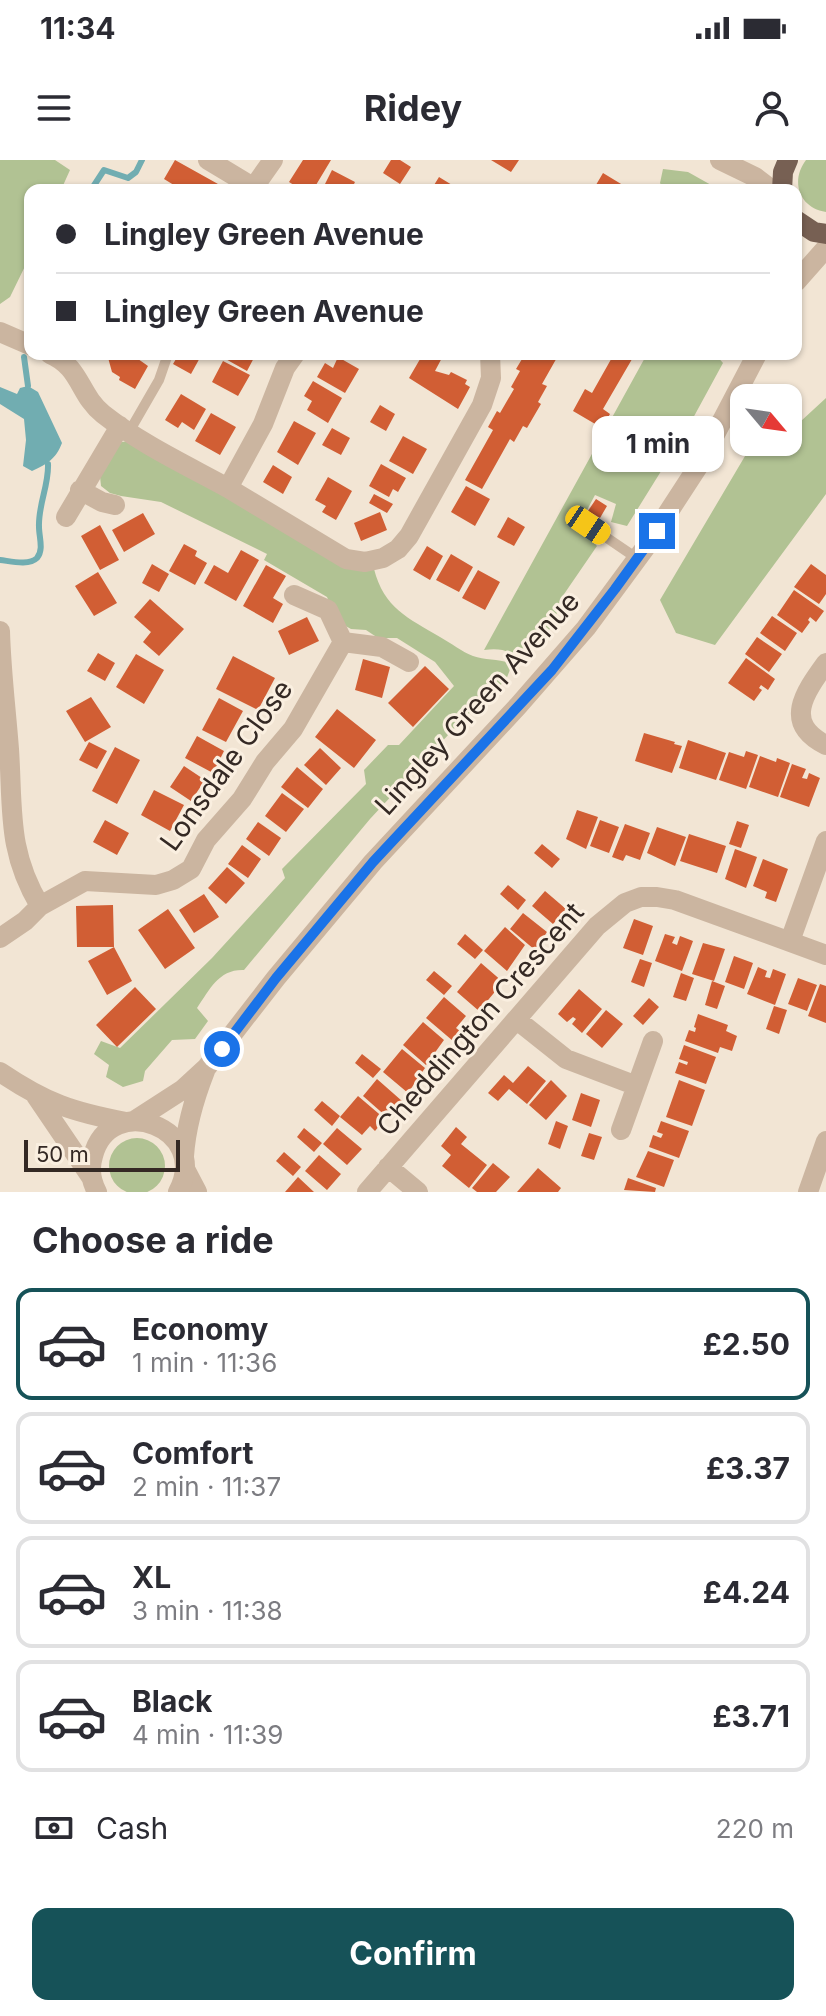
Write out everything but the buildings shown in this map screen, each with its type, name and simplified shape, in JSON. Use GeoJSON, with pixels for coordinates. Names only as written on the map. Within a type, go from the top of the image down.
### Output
{"type":"FeatureCollection","features":[{"type":"Feature","properties":{"kind":"main road"},"geometry":{"type":"LineString","coordinates":[[782,184],[788,160]]}},
{"type":"Feature","properties":{"kind":"main road"},"geometry":{"type":"LineString","coordinates":[[802,224],[814,232],[826,234]]}},
{"type":"Feature","properties":{"kind":"street"},"geometry":{"type":"LineString","coordinates":[[208,160],[248,184]]}},
{"type":"Feature","properties":{"kind":"street"},"geometry":{"type":"LineString","coordinates":[[259,184],[273,160]]}},
{"type":"Feature","properties":{"kind":"street"},"geometry":{"type":"LineString","coordinates":[[720,160],[764,184]]}},
{"type":"Feature","properties":{"kind":"street"},"geometry":{"type":"LineString","coordinates":[[802,275],[826,248]]}},
{"type":"Feature","properties":{"kind":"street"},"geometry":{"type":"LineString","coordinates":[[0,332],[24,342]]}},
{"type":"Feature","properties":{"kind":"street"},"geometry":{"type":"LineString","coordinates":[[60,360],[71,367],[91,403],[124,429],[346,559],[365,562],[390,554],[409,536],[482,405],[491,378],[490,360]]}},
{"type":"Feature","properties":{"kind":"street"},"geometry":{"type":"LineString","coordinates":[[228,488],[263,424],[291,360]]}},
{"type":"Feature","properties":{"kind":"street","name":"Lingley Green Avenue"},"geometry":{"type":"LineString","coordinates":[[94,1187],[91,1163],[94,1149],[113,1128],[170,1099],[207,1067],[322,922],[414,816],[552,670],[638,559],[699,465],[754,360]]}},
{"type":"Feature","properties":{"kind":"street"},"geometry":{"type":"LineString","coordinates":[[66,517],[80,490],[124,429]]}},
{"type":"Feature","properties":{"kind":"street"},"geometry":{"type":"LineString","coordinates":[[80,490],[115,505]]}},
{"type":"Feature","properties":{"kind":"street"},"geometry":{"type":"LineString","coordinates":[[294,595],[328,610],[343,642],[382,647],[409,662]]}},
{"type":"Feature","properties":{"kind":"street"},"geometry":{"type":"LineString","coordinates":[[0,631],[16,846],[27,883],[40,906]]}},
{"type":"Feature","properties":{"kind":"street","name":"Lonsdale Close"},"geometry":{"type":"LineString","coordinates":[[0,938],[40,906],[85,881],[156,885],[173,880],[191,869],[206,840],[242,799],[265,762],[293,729],[343,642]]}},
{"type":"Feature","properties":{"kind":"street"},"geometry":{"type":"LineString","coordinates":[[826,663],[805,692],[801,717],[809,735],[826,745]]}},
{"type":"Feature","properties":{"kind":"street"},"geometry":{"type":"LineString","coordinates":[[790,941],[826,841]]}},
{"type":"Feature","properties":{"kind":"street","name":"Cheddington Crescent"},"geometry":{"type":"LineString","coordinates":[[367,1192],[597,926],[625,903],[641,897],[675,900],[826,955]]}},
{"type":"Feature","properties":{"kind":"street"},"geometry":{"type":"LineString","coordinates":[[517,1020],[566,1059],[637,1086]]}},
{"type":"Feature","properties":{"kind":"street"},"geometry":{"type":"LineString","coordinates":[[621,1130],[653,1041]]}},
{"type":"Feature","properties":{"kind":"street","name":"Lingley Green Avenue"},"geometry":{"type":"LineString","coordinates":[[178,1192],[193,1103],[207,1067]]}},
{"type":"Feature","properties":{"kind":"street"},"geometry":{"type":"LineString","coordinates":[[0,1072],[36,1096],[86,1115],[160,1127],[179,1146],[197,1192]]}},
{"type":"Feature","properties":{"kind":"street"},"geometry":{"type":"LineString","coordinates":[[36,1096],[94,1187]]}},
{"type":"Feature","properties":{"kind":"street"},"geometry":{"type":"LineString","coordinates":[[808,1192],[824,1151]]}},
{"type":"Feature","properties":{"kind":"street"},"geometry":{"type":"LineString","coordinates":[[388,1167],[418,1192]]}},
{"type":"Feature","properties":{"kind":"lane"},"geometry":{"type":"LineString","coordinates":[[124,429],[159,380],[166,360]]}},
{"type":"Feature","properties":{"kind":"lane"},"geometry":{"type":"LineString","coordinates":[[592,519],[588,525],[638,559]]}},
{"type":"Feature","properties":{"kind":"green space"},"geometry":{"type":"Polygon","coordinates":[[[0,160],[55,160],[70,170],[64,184],[24,184],[24,268],[10,297],[0,304],[0,160]]]}},
{"type":"Feature","properties":{"kind":"green space"},"geometry":{"type":"Polygon","coordinates":[[[806,160],[826,160],[826,212],[809,205],[802,196],[802,184],[798,184],[806,160]]]}},
{"type":"Feature","properties":{"kind":"green space"},"geometry":{"type":"Polygon","coordinates":[[[663,169],[688,172],[709,184],[661,184],[663,169]]]}},
{"type":"Feature","properties":{"kind":"green space"},"geometry":{"type":"Polygon","coordinates":[[[644,360],[720,360],[723,363],[686,431],[627,526],[611,522],[616,504],[595,495],[578,527],[597,546],[560,600],[554,624],[522,662],[504,651],[484,650],[644,360]]]}},
{"type":"Feature","properties":{"kind":"green space"},"geometry":{"type":"Polygon","coordinates":[[[826,398],[826,494],[715,645],[676,633],[660,600],[745,456],[802,456],[802,420],[826,398]]]}},
{"type":"Feature","properties":{"kind":"green space"},"geometry":{"type":"Polygon","coordinates":[[[129,441],[374,569],[391,603],[408,617],[469,654],[510,663],[511,667],[506,680],[463,719],[370,819],[244,970],[228,973],[211,987],[197,1008],[208,1021],[195,1039],[172,1040],[145,1071],[143,1081],[123,1087],[106,1077],[109,1065],[94,1054],[101,1041],[120,1048],[212,958],[285,878],[282,869],[366,784],[364,770],[388,745],[399,745],[454,686],[435,662],[397,638],[378,638],[366,630],[351,629],[342,624],[327,597],[264,560],[267,554],[161,502],[110,493],[101,486],[99,467],[115,443],[129,441]]]}},
{"type":"Feature","properties":{"kind":"green space"},"geometry":{"type":"Polygon","coordinates":[[[126,1140],[148,1140],[163,1155],[163,1177],[148,1192],[126,1192],[111,1177],[111,1155],[126,1140]]]}},
{"type":"Feature","properties":{"kind":"water"},"geometry":{"type":"Polygon","coordinates":[[[28,386],[38,392],[62,443],[50,460],[32,471],[23,466],[26,440],[24,419],[0,404],[0,387],[17,394],[20,388],[28,386]]]}},
{"type":"Feature","properties":{"kind":"waterway"},"geometry":{"type":"LineString","coordinates":[[95,184],[104,170],[128,178],[136,172],[142,160]]}},
{"type":"Feature","properties":{"kind":"waterway"},"geometry":{"type":"LineString","coordinates":[[24,360],[28,386]]}},
{"type":"Feature","properties":{"kind":"waterway"},"geometry":{"type":"LineString","coordinates":[[0,560],[29,562],[39,555],[39,519],[48,464]]}},
{"type":"Feature","properties":{"kind":"route"},"geometry":{"type":"LineString","coordinates":[[222,1049],[276,978],[373,862],[552,670],[657,531]]}}]}
